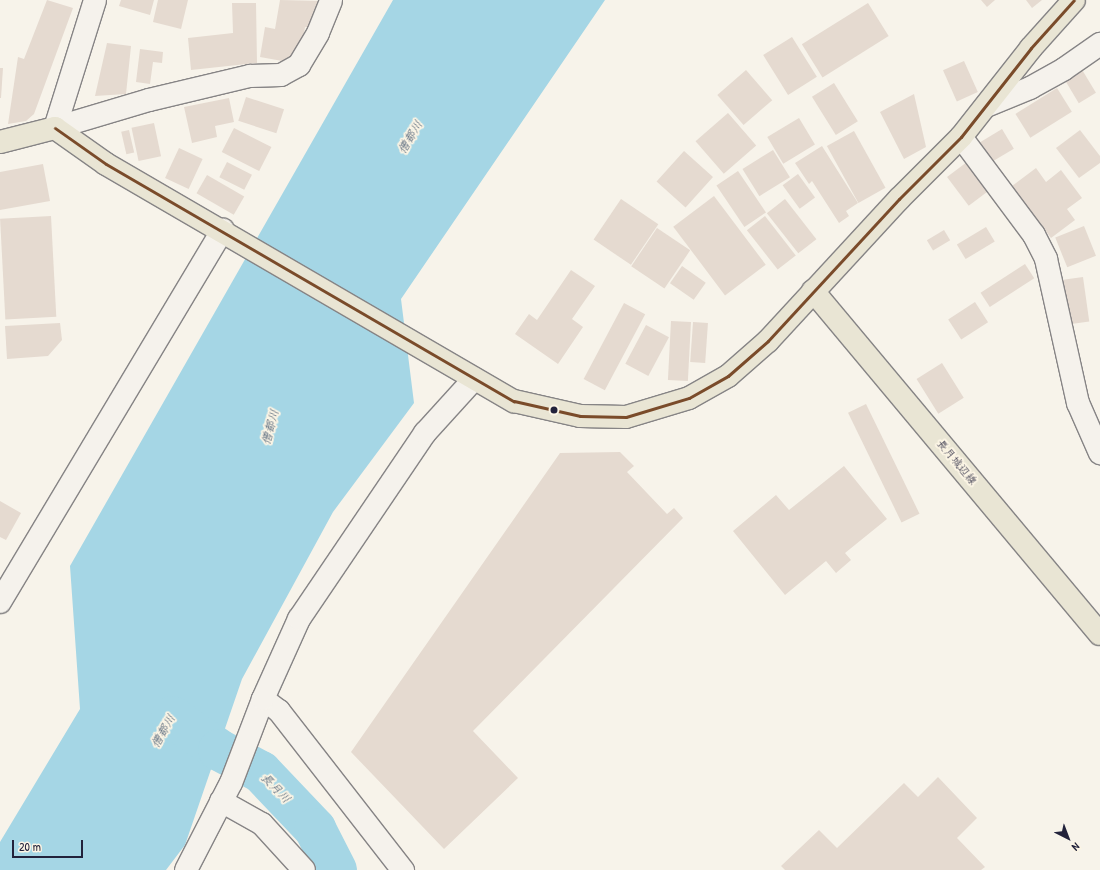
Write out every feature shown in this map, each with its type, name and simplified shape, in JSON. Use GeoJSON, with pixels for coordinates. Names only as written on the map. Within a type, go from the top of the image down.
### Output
{"type":"FeatureCollection","features":[{"type":"Feature","properties":{"kind":"main road"},"geometry":{"type":"LineString","coordinates":[[0,142],[55,128],[106,164],[229,234],[514,401],[580,416],[626,417],[689,398],[728,376],[768,341],[813,291],[961,137],[1074,0]]}},
{"type":"Feature","properties":{"kind":"main road","name":"長月城辺線"},"geometry":{"type":"LineString","coordinates":[[813,291],[1100,634]]}},
{"type":"Feature","properties":{"kind":"street"},"geometry":{"type":"LineString","coordinates":[[55,128],[95,0]]}},
{"type":"Feature","properties":{"kind":"street"},"geometry":{"type":"LineString","coordinates":[[55,128],[149,100],[250,76],[281,75],[299,65],[318,33],[331,0]]}},
{"type":"Feature","properties":{"kind":"street"},"geometry":{"type":"LineString","coordinates":[[986,106],[1030,88],[1064,69],[1100,44]]}},
{"type":"Feature","properties":{"kind":"street"},"geometry":{"type":"LineString","coordinates":[[961,137],[1030,229],[1046,259],[1078,403],[1100,453]]}},
{"type":"Feature","properties":{"kind":"street"},"geometry":{"type":"LineString","coordinates":[[0,602],[229,234]]}},
{"type":"Feature","properties":{"kind":"street"},"geometry":{"type":"LineString","coordinates":[[186,870],[226,792],[299,619],[466,374]]}},
{"type":"Feature","properties":{"kind":"street"},"geometry":{"type":"LineString","coordinates":[[261,706],[279,711],[403,870]]}},
{"type":"Feature","properties":{"kind":"street"},"geometry":{"type":"LineString","coordinates":[[226,792],[262,824],[304,870]]}},
{"type":"Feature","properties":{"kind":"water","name":"僧都川"},"geometry":{"type":"Polygon","coordinates":[[[393,0],[605,0],[401,299],[414,403],[333,512],[242,679],[185,845],[166,870],[0,870],[0,842],[80,709],[70,566],[393,0]]]}},
{"type":"Feature","properties":{"kind":"building"},"geometry":{"type":"Polygon","coordinates":[[[47,0],[73,8],[34,114],[26,121],[8,124],[18,57],[24,59],[47,0]]]}},
{"type":"Feature","properties":{"kind":"building"},"geometry":{"type":"Polygon","coordinates":[[[121,0],[154,0],[150,15],[119,6],[121,0]]]}},
{"type":"Feature","properties":{"kind":"building"},"geometry":{"type":"Polygon","coordinates":[[[158,0],[188,0],[181,29],[153,22],[158,0]]]}},
{"type":"Feature","properties":{"kind":"building"},"geometry":{"type":"Polygon","coordinates":[[[280,0],[321,1],[317,29],[305,27],[299,64],[260,57],[265,27],[275,29],[280,0]]]}},
{"type":"Feature","properties":{"kind":"building"},"geometry":{"type":"Polygon","coordinates":[[[981,0],[995,0],[987,7],[981,0]]]}},
{"type":"Feature","properties":{"kind":"building"},"geometry":{"type":"Polygon","coordinates":[[[1026,0],[1042,0],[1032,8],[1026,0]]]}},
{"type":"Feature","properties":{"kind":"building"},"geometry":{"type":"Polygon","coordinates":[[[232,3],[256,3],[257,63],[191,70],[188,38],[233,33],[232,3]]]}},
{"type":"Feature","properties":{"kind":"building"},"geometry":{"type":"Polygon","coordinates":[[[868,3],[889,36],[823,77],[802,44],[868,3]]]}},
{"type":"Feature","properties":{"kind":"building"},"geometry":{"type":"Polygon","coordinates":[[[792,37],[817,77],[788,95],[763,55],[792,37]]]}},
{"type":"Feature","properties":{"kind":"building"},"geometry":{"type":"Polygon","coordinates":[[[107,43],[131,46],[126,94],[95,96],[107,43]]]}},
{"type":"Feature","properties":{"kind":"building"},"geometry":{"type":"Polygon","coordinates":[[[140,49],[163,52],[162,63],[153,62],[150,84],[136,82],[140,49]]]}},
{"type":"Feature","properties":{"kind":"building"},"geometry":{"type":"Polygon","coordinates":[[[964,61],[978,92],[957,101],[943,70],[964,61]]]}},
{"type":"Feature","properties":{"kind":"building"},"geometry":{"type":"Polygon","coordinates":[[[0,68],[3,68],[1,98],[0,98],[0,68]]]}},
{"type":"Feature","properties":{"kind":"building"},"geometry":{"type":"Polygon","coordinates":[[[1081,68],[1096,93],[1079,103],[1064,78],[1081,68]]]}},
{"type":"Feature","properties":{"kind":"building"},"geometry":{"type":"Polygon","coordinates":[[[746,70],[772,100],[744,125],[717,95],[746,70]]]}},
{"type":"Feature","properties":{"kind":"building"},"geometry":{"type":"Polygon","coordinates":[[[834,83],[858,121],[836,135],[812,97],[834,83]]]}},
{"type":"Feature","properties":{"kind":"building"},"geometry":{"type":"Polygon","coordinates":[[[1057,88],[1072,112],[1030,138],[1015,114],[1057,88]]]}},
{"type":"Feature","properties":{"kind":"building"},"geometry":{"type":"Polygon","coordinates":[[[914,94],[926,147],[904,159],[880,112],[914,94]]]}},
{"type":"Feature","properties":{"kind":"building"},"geometry":{"type":"Polygon","coordinates":[[[246,97],[284,109],[276,133],[238,121],[246,97]]]}},
{"type":"Feature","properties":{"kind":"building"},"geometry":{"type":"Polygon","coordinates":[[[229,98],[234,122],[215,126],[217,137],[192,143],[184,107],[229,98]]]}},
{"type":"Feature","properties":{"kind":"building"},"geometry":{"type":"Polygon","coordinates":[[[728,113],[756,145],[724,174],[696,141],[728,113]]]}},
{"type":"Feature","properties":{"kind":"building"},"geometry":{"type":"Polygon","coordinates":[[[799,118],[815,145],[783,164],[767,137],[799,118]]]}},
{"type":"Feature","properties":{"kind":"building"},"geometry":{"type":"Polygon","coordinates":[[[154,123],[161,156],[139,161],[132,128],[154,123]]]}},
{"type":"Feature","properties":{"kind":"building"},"geometry":{"type":"Polygon","coordinates":[[[234,128],[271,147],[259,171],[222,152],[234,128]]]}},
{"type":"Feature","properties":{"kind":"building"},"geometry":{"type":"Polygon","coordinates":[[[1002,129],[1014,149],[992,162],[980,142],[1002,129]]]}},
{"type":"Feature","properties":{"kind":"building"},"geometry":{"type":"Polygon","coordinates":[[[129,130],[134,152],[126,154],[121,132],[129,130]]]}},
{"type":"Feature","properties":{"kind":"building"},"geometry":{"type":"Polygon","coordinates":[[[1080,130],[1100,156],[1100,163],[1079,178],[1056,148],[1080,130]]]}},
{"type":"Feature","properties":{"kind":"building"},"geometry":{"type":"Polygon","coordinates":[[[854,131],[886,188],[858,203],[827,146],[854,131]]]}},
{"type":"Feature","properties":{"kind":"building"},"geometry":{"type":"Polygon","coordinates":[[[822,146],[858,203],[846,211],[849,216],[839,223],[812,181],[809,184],[795,163],[822,146]]]}},
{"type":"Feature","properties":{"kind":"building"},"geometry":{"type":"Polygon","coordinates":[[[179,148],[203,159],[189,189],[165,178],[179,148]]]}},
{"type":"Feature","properties":{"kind":"building"},"geometry":{"type":"Polygon","coordinates":[[[773,150],[790,177],[759,196],[742,169],[773,150]]]}},
{"type":"Feature","properties":{"kind":"building"},"geometry":{"type":"Polygon","coordinates":[[[684,151],[713,177],[686,208],[657,181],[684,151]]]}},
{"type":"Feature","properties":{"kind":"building"},"geometry":{"type":"Polygon","coordinates":[[[971,159],[993,188],[969,206],[947,177],[971,159]]]}},
{"type":"Feature","properties":{"kind":"building"},"geometry":{"type":"Polygon","coordinates":[[[227,162],[252,175],[244,190],[219,177],[227,162]]]}},
{"type":"Feature","properties":{"kind":"building"},"geometry":{"type":"Polygon","coordinates":[[[43,164],[50,201],[0,210],[0,172],[43,164]]]}},
{"type":"Feature","properties":{"kind":"building"},"geometry":{"type":"Polygon","coordinates":[[[1036,168],[1046,182],[1061,170],[1082,198],[1067,209],[1075,220],[1051,238],[1012,186],[1036,168]]]}},
{"type":"Feature","properties":{"kind":"building"},"geometry":{"type":"Polygon","coordinates":[[[738,171],[766,212],[744,227],[716,186],[738,171]]]}},
{"type":"Feature","properties":{"kind":"building"},"geometry":{"type":"Polygon","coordinates":[[[798,174],[815,197],[800,209],[783,185],[798,174]]]}},
{"type":"Feature","properties":{"kind":"building"},"geometry":{"type":"Polygon","coordinates":[[[207,175],[244,196],[234,215],[196,193],[207,175]]]}},
{"type":"Feature","properties":{"kind":"building"},"geometry":{"type":"Polygon","coordinates":[[[714,196],[766,265],[725,295],[673,227],[714,196]]]}},
{"type":"Feature","properties":{"kind":"building"},"geometry":{"type":"Polygon","coordinates":[[[621,199],[658,224],[631,265],[594,240],[621,199]]]}},
{"type":"Feature","properties":{"kind":"building"},"geometry":{"type":"Polygon","coordinates":[[[785,199],[816,239],[798,253],[767,213],[785,199]]]}},
{"type":"Feature","properties":{"kind":"building"},"geometry":{"type":"Polygon","coordinates":[[[51,216],[56,317],[5,320],[0,219],[51,216]]]}},
{"type":"Feature","properties":{"kind":"building"},"geometry":{"type":"Polygon","coordinates":[[[765,216],[796,255],[778,270],[747,230],[765,216]]]}},
{"type":"Feature","properties":{"kind":"building"},"geometry":{"type":"Polygon","coordinates":[[[1084,226],[1096,256],[1067,267],[1055,238],[1084,226]]]}},
{"type":"Feature","properties":{"kind":"building"},"geometry":{"type":"Polygon","coordinates":[[[986,227],[995,242],[966,259],[957,245],[986,227]]]}},
{"type":"Feature","properties":{"kind":"building"},"geometry":{"type":"Polygon","coordinates":[[[657,228],[690,250],[664,289],[631,266],[657,228]]]}},
{"type":"Feature","properties":{"kind":"building"},"geometry":{"type":"Polygon","coordinates":[[[944,230],[950,240],[933,251],[927,240],[944,230]]]}},
{"type":"Feature","properties":{"kind":"building"},"geometry":{"type":"Polygon","coordinates":[[[1025,264],[1034,278],[990,307],[981,293],[1025,264]]]}},
{"type":"Feature","properties":{"kind":"building"},"geometry":{"type":"Polygon","coordinates":[[[682,266],[706,283],[694,300],[670,283],[682,266]]]}},
{"type":"Feature","properties":{"kind":"building"},"geometry":{"type":"Polygon","coordinates":[[[571,270],[595,286],[572,319],[583,327],[558,364],[515,334],[529,314],[537,320],[571,270]]]}},
{"type":"Feature","properties":{"kind":"building"},"geometry":{"type":"Polygon","coordinates":[[[1083,277],[1089,322],[1069,324],[1063,280],[1083,277]]]}},
{"type":"Feature","properties":{"kind":"building"},"geometry":{"type":"Polygon","coordinates":[[[975,302],[988,322],[961,340],[948,319],[975,302]]]}},
{"type":"Feature","properties":{"kind":"building"},"geometry":{"type":"Polygon","coordinates":[[[624,303],[645,314],[605,390],[584,379],[624,303]]]}},
{"type":"Feature","properties":{"kind":"building"},"geometry":{"type":"Polygon","coordinates":[[[671,321],[691,322],[688,381],[668,380],[671,321]]]}},
{"type":"Feature","properties":{"kind":"building"},"geometry":{"type":"Polygon","coordinates":[[[693,322],[708,323],[705,363],[690,362],[693,322]]]}},
{"type":"Feature","properties":{"kind":"building"},"geometry":{"type":"Polygon","coordinates":[[[60,323],[62,340],[48,356],[7,359],[5,326],[60,323]]]}},
{"type":"Feature","properties":{"kind":"building"},"geometry":{"type":"Polygon","coordinates":[[[646,325],[669,337],[648,376],[625,364],[646,325]]]}},
{"type":"Feature","properties":{"kind":"building"},"geometry":{"type":"Polygon","coordinates":[[[942,363],[964,398],[938,414],[917,379],[942,363]]]}},
{"type":"Feature","properties":{"kind":"building"},"geometry":{"type":"Polygon","coordinates":[[[866,404],[919,514],[902,522],[848,413],[866,404]]]}},
{"type":"Feature","properties":{"kind":"building"},"geometry":{"type":"Polygon","coordinates":[[[620,452],[634,466],[627,472],[667,514],[674,508],[683,518],[473,731],[518,778],[444,849],[351,752],[560,453],[620,452]]]}},
{"type":"Feature","properties":{"kind":"building"},"geometry":{"type":"Polygon","coordinates":[[[844,466],[887,519],[845,553],[851,560],[836,573],[826,561],[785,595],[733,531],[776,495],[789,510],[844,466]]]}},
{"type":"Feature","properties":{"kind":"building"},"geometry":{"type":"Polygon","coordinates":[[[0,501],[21,513],[6,540],[0,537],[0,501]]]}},
{"type":"Feature","properties":{"kind":"building"},"geometry":{"type":"Polygon","coordinates":[[[938,777],[977,818],[957,838],[985,867],[981,870],[785,870],[781,866],[819,830],[837,848],[904,783],[918,797],[938,777]]]}},
{"type":"Feature","properties":{"kind":"waterway","name":"長月川"},"geometry":{"type":"LineString","coordinates":[[172,717],[219,750],[261,772],[315,829],[336,870]]}},
{"type":"Feature","properties":{"kind":"transit line"},"geometry":{"type":"LineString","coordinates":[[55,128],[106,164],[514,401],[580,416],[626,417],[689,398],[728,376],[768,341],[899,199],[961,137],[1031,48],[1074,0]]}}]}
